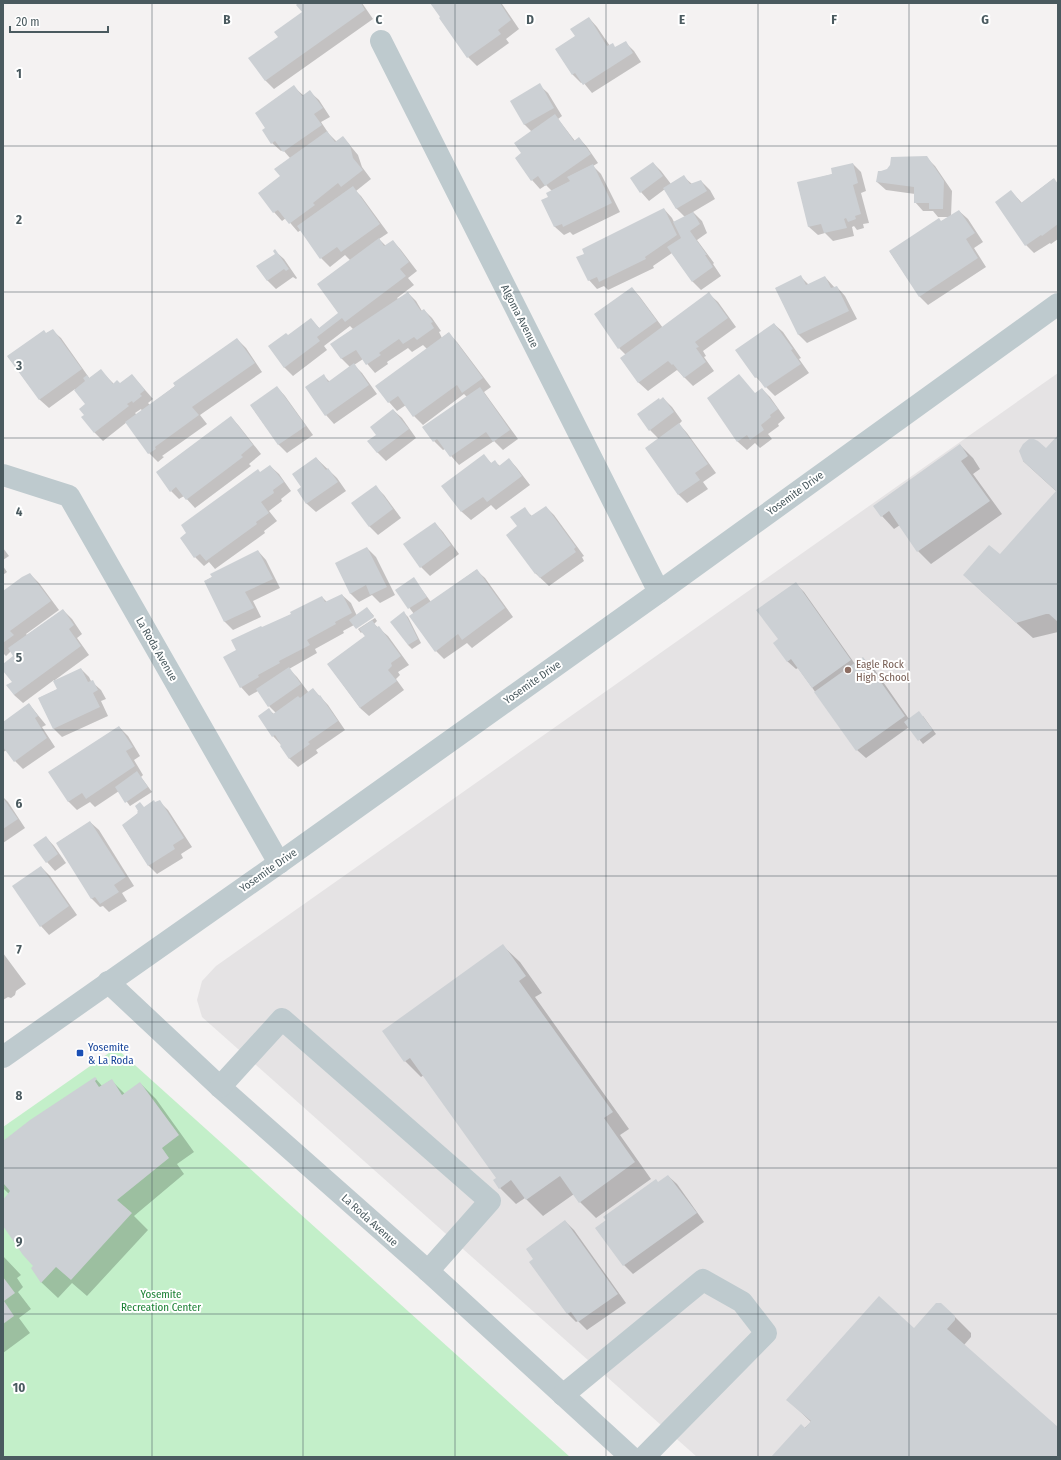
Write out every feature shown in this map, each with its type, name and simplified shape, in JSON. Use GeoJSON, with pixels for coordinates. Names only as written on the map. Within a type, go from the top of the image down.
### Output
{"type":"FeatureCollection","features":[{"type":"Feature","properties":{"kind":"street","name":"Algoma Avenue"},"geometry":{"type":"LineString","coordinates":[[381,41],[659,592]]}},
{"type":"Feature","properties":{"kind":"street","name":"Yosemite Drive"},"geometry":{"type":"LineString","coordinates":[[3,1057],[659,592],[1058,304]]}},
{"type":"Feature","properties":{"kind":"street","name":"La Roda Avenue"},"geometry":{"type":"LineString","coordinates":[[3,475],[70,496],[279,862]]}},
{"type":"Feature","properties":{"kind":"street","name":"La Roda Avenue"},"geometry":{"type":"LineString","coordinates":[[108,982],[220,1087],[428,1271],[632,1457]]}},
{"type":"Feature","properties":{"kind":"street"},"geometry":{"type":"LineString","coordinates":[[220,1087],[282,1019],[490,1201],[428,1271]]}},
{"type":"Feature","properties":{"kind":"street"},"geometry":{"type":"LineString","coordinates":[[563,1395],[703,1280],[742,1302],[766,1332],[644,1457]]}},
{"type":"Feature","properties":{"kind":"shaded area","name":"Eagle Rock High School"},"geometry":{"type":"Polygon","coordinates":[[[1058,373],[1058,1457],[697,1457],[202,1017],[197,1000],[202,981],[216,966],[1058,373]]]}},
{"type":"Feature","properties":{"kind":"green space","name":"Yosemite Recreation Center"},"geometry":{"type":"Polygon","coordinates":[[[116,1048],[570,1457],[3,1457],[3,1127],[116,1048]]]}},
{"type":"Feature","properties":{"kind":"building"},"geometry":{"type":"Polygon","coordinates":[[[298,3],[361,3],[365,10],[265,81],[248,58],[278,37],[274,32],[302,12],[296,5],[298,3]]]}},
{"type":"Feature","properties":{"kind":"building"},"geometry":{"type":"Polygon","coordinates":[[[430,3],[500,3],[511,20],[498,30],[501,34],[467,58],[430,3]]]}},
{"type":"Feature","properties":{"kind":"building"},"geometry":{"type":"Polygon","coordinates":[[[589,17],[607,46],[613,43],[615,47],[626,41],[633,53],[583,85],[575,73],[572,75],[555,49],[575,36],[570,29],[589,17]]]}},
{"type":"Feature","properties":{"kind":"building"},"geometry":{"type":"Polygon","coordinates":[[[540,83],[554,108],[524,125],[510,101],[540,83]]]}},
{"type":"Feature","properties":{"kind":"building"},"geometry":{"type":"Polygon","coordinates":[[[294,85],[302,96],[310,90],[323,108],[314,114],[322,125],[283,152],[275,141],[271,144],[262,130],[265,128],[255,113],[294,85]]]}},
{"type":"Feature","properties":{"kind":"building"},"geometry":{"type":"Polygon","coordinates":[[[555,114],[574,141],[579,137],[591,154],[545,186],[538,176],[531,181],[515,158],[521,153],[514,143],[555,114]]]}},
{"type":"Feature","properties":{"kind":"building"},"geometry":{"type":"Polygon","coordinates":[[[327,131],[335,142],[343,136],[350,145],[353,158],[363,170],[341,187],[338,183],[313,203],[315,205],[289,224],[278,210],[273,213],[258,193],[280,176],[274,169],[327,131]]]}},
{"type":"Feature","properties":{"kind":"building"},"geometry":{"type":"Polygon","coordinates":[[[927,156],[944,181],[943,209],[929,209],[929,203],[914,203],[914,187],[876,182],[878,171],[887,169],[890,165],[891,157],[927,156]]]}},
{"type":"Feature","properties":{"kind":"building"},"geometry":{"type":"Polygon","coordinates":[[[653,162],[663,176],[640,193],[630,178],[653,162]]]}},
{"type":"Feature","properties":{"kind":"building"},"geometry":{"type":"Polygon","coordinates":[[[853,163],[858,183],[853,185],[861,214],[855,216],[856,219],[848,222],[846,218],[844,219],[847,228],[824,233],[821,224],[808,227],[797,182],[832,174],[831,168],[853,163]]]}},
{"type":"Feature","properties":{"kind":"building"},"geometry":{"type":"Polygon","coordinates":[[[593,164],[612,203],[563,227],[562,224],[554,227],[541,200],[548,197],[546,193],[570,181],[567,177],[593,164]]]}},
{"type":"Feature","properties":{"kind":"building"},"geometry":{"type":"Polygon","coordinates":[[[684,175],[690,184],[701,180],[707,191],[676,209],[663,188],[684,175]]]}},
{"type":"Feature","properties":{"kind":"building"},"geometry":{"type":"Polygon","coordinates":[[[1054,178],[1058,184],[1058,224],[1025,246],[995,202],[1011,190],[1021,203],[1054,178]]]}},
{"type":"Feature","properties":{"kind":"building"},"geometry":{"type":"Polygon","coordinates":[[[353,186],[380,224],[341,252],[337,247],[320,259],[297,226],[353,186]]]}},
{"type":"Feature","properties":{"kind":"building"},"geometry":{"type":"Polygon","coordinates":[[[664,208],[677,235],[645,257],[646,259],[599,282],[597,277],[588,281],[576,257],[584,254],[582,249],[664,208]]]}},
{"type":"Feature","properties":{"kind":"building"},"geometry":{"type":"Polygon","coordinates":[[[959,210],[975,233],[966,239],[978,258],[919,297],[889,251],[939,218],[941,221],[959,210]]]}},
{"type":"Feature","properties":{"kind":"building"},"geometry":{"type":"Polygon","coordinates":[[[693,212],[700,224],[690,231],[707,255],[705,255],[713,267],[692,282],[667,247],[681,238],[673,222],[693,212]]]}},
{"type":"Feature","properties":{"kind":"building"},"geometry":{"type":"Polygon","coordinates":[[[379,238],[384,246],[393,240],[409,262],[400,269],[406,276],[345,322],[342,318],[317,337],[320,341],[284,368],[268,346],[286,333],[288,335],[311,318],[319,328],[338,313],[317,284],[379,238]]]}},
{"type":"Feature","properties":{"kind":"building"},"geometry":{"type":"Polygon","coordinates":[[[275,249],[289,269],[286,271],[284,269],[267,281],[256,266],[275,254],[273,251],[275,249]]]}},
{"type":"Feature","properties":{"kind":"building"},"geometry":{"type":"Polygon","coordinates":[[[801,275],[806,285],[825,276],[831,288],[837,286],[849,311],[798,335],[775,288],[801,275]]]}},
{"type":"Feature","properties":{"kind":"building"},"geometry":{"type":"Polygon","coordinates":[[[632,287],[657,321],[618,349],[594,314],[632,287]]]}},
{"type":"Feature","properties":{"kind":"building"},"geometry":{"type":"Polygon","coordinates":[[[408,292],[421,311],[424,309],[433,322],[431,323],[434,328],[417,340],[414,337],[403,344],[399,339],[379,353],[381,355],[366,365],[356,350],[341,359],[330,344],[408,292]]]}},
{"type":"Feature","properties":{"kind":"building"},"geometry":{"type":"Polygon","coordinates":[[[709,292],[728,318],[695,342],[699,347],[696,348],[706,362],[684,378],[673,364],[672,365],[668,361],[638,383],[620,358],[709,292]]]}},
{"type":"Feature","properties":{"kind":"building"},"geometry":{"type":"Polygon","coordinates":[[[774,323],[793,349],[791,350],[801,364],[765,388],[757,377],[755,378],[735,350],[774,323]]]}},
{"type":"Feature","properties":{"kind":"building"},"geometry":{"type":"Polygon","coordinates":[[[53,329],[82,369],[39,400],[7,356],[44,330],[46,333],[53,329]]]}},
{"type":"Feature","properties":{"kind":"building"},"geometry":{"type":"Polygon","coordinates":[[[449,332],[483,378],[462,393],[457,385],[413,417],[398,396],[388,403],[375,386],[449,332]]]}},
{"type":"Feature","properties":{"kind":"building"},"geometry":{"type":"Polygon","coordinates":[[[237,338],[255,363],[192,407],[199,415],[155,447],[156,449],[148,454],[125,422],[175,386],[173,383],[237,338]]]}},
{"type":"Feature","properties":{"kind":"building"},"geometry":{"type":"Polygon","coordinates":[[[354,363],[369,385],[325,416],[305,387],[324,374],[328,382],[354,363]]]}},
{"type":"Feature","properties":{"kind":"building"},"geometry":{"type":"Polygon","coordinates":[[[101,369],[113,384],[117,380],[120,383],[132,374],[145,390],[140,394],[142,396],[133,403],[132,401],[127,404],[129,406],[94,433],[81,417],[84,415],[79,409],[85,404],[74,390],[85,381],[83,378],[87,375],[89,378],[101,369]]]}},
{"type":"Feature","properties":{"kind":"building"},"geometry":{"type":"Polygon","coordinates":[[[739,374],[755,393],[762,388],[778,409],[761,425],[764,430],[750,440],[747,435],[737,442],[707,398],[739,374]]]}},
{"type":"Feature","properties":{"kind":"building"},"geometry":{"type":"Polygon","coordinates":[[[277,386],[306,426],[278,445],[250,405],[277,386]]]}},
{"type":"Feature","properties":{"kind":"building"},"geometry":{"type":"Polygon","coordinates":[[[480,387],[510,430],[493,442],[486,432],[450,457],[437,439],[433,442],[422,427],[480,387]]]}},
{"type":"Feature","properties":{"kind":"building"},"geometry":{"type":"Polygon","coordinates":[[[663,397],[674,412],[649,431],[637,414],[659,398],[660,400],[663,397]]]}},
{"type":"Feature","properties":{"kind":"building"},"geometry":{"type":"Polygon","coordinates":[[[393,409],[409,429],[377,453],[367,441],[376,435],[370,427],[393,409]]]}},
{"type":"Feature","properties":{"kind":"building"},"geometry":{"type":"Polygon","coordinates":[[[231,416],[253,445],[241,455],[243,457],[186,500],[176,487],[170,492],[156,472],[231,416]]]}},
{"type":"Feature","properties":{"kind":"building"},"geometry":{"type":"Polygon","coordinates":[[[679,423],[708,464],[695,473],[700,480],[678,495],[645,448],[679,423]]]}},
{"type":"Feature","properties":{"kind":"building"},"geometry":{"type":"Polygon","coordinates":[[[1058,435],[1058,622],[1049,614],[1046,614],[1016,623],[963,575],[989,545],[1000,554],[1056,491],[1023,461],[1019,451],[1023,444],[1029,439],[1038,441],[1046,448],[1058,435]]]}},
{"type":"Feature","properties":{"kind":"building"},"geometry":{"type":"Polygon","coordinates":[[[960,444],[968,456],[961,461],[990,501],[917,552],[889,511],[881,517],[873,506],[960,444]]]}},
{"type":"Feature","properties":{"kind":"building"},"geometry":{"type":"Polygon","coordinates":[[[484,454],[491,463],[495,460],[499,466],[509,458],[522,476],[487,502],[483,497],[461,512],[441,486],[484,454]]]}},
{"type":"Feature","properties":{"kind":"building"},"geometry":{"type":"Polygon","coordinates":[[[316,457],[326,470],[328,468],[338,482],[306,504],[297,490],[301,487],[292,474],[316,457]]]}},
{"type":"Feature","properties":{"kind":"building"},"geometry":{"type":"Polygon","coordinates":[[[270,465],[284,482],[273,490],[274,493],[261,502],[269,513],[256,522],[257,524],[206,561],[200,554],[194,558],[180,538],[186,533],[181,525],[258,469],[260,472],[270,465]]]}},
{"type":"Feature","properties":{"kind":"building"},"geometry":{"type":"Polygon","coordinates":[[[376,485],[393,509],[369,527],[351,503],[376,485]]]}},
{"type":"Feature","properties":{"kind":"building"},"geometry":{"type":"Polygon","coordinates":[[[546,506],[576,547],[574,549],[576,552],[540,578],[536,573],[535,574],[506,535],[517,526],[510,517],[525,507],[531,516],[546,506]]]}},
{"type":"Feature","properties":{"kind":"building"},"geometry":{"type":"Polygon","coordinates":[[[435,522],[451,545],[420,568],[403,544],[435,522]]]}},
{"type":"Feature","properties":{"kind":"building"},"geometry":{"type":"Polygon","coordinates":[[[367,547],[387,587],[370,595],[366,585],[350,594],[335,563],[367,547]]]}},
{"type":"Feature","properties":{"kind":"building"},"geometry":{"type":"Polygon","coordinates":[[[258,550],[273,579],[245,592],[254,608],[224,622],[204,581],[212,577],[210,574],[258,550]]]}},
{"type":"Feature","properties":{"kind":"building"},"geometry":{"type":"Polygon","coordinates":[[[477,569],[505,608],[462,640],[458,634],[435,652],[409,616],[477,569]]]}},
{"type":"Feature","properties":{"kind":"building"},"geometry":{"type":"Polygon","coordinates":[[[30,573],[51,601],[10,631],[14,635],[3,643],[3,591],[30,573]]]}},
{"type":"Feature","properties":{"kind":"building"},"geometry":{"type":"Polygon","coordinates":[[[414,577],[427,597],[408,609],[395,590],[414,577]]]}},
{"type":"Feature","properties":{"kind":"building"},"geometry":{"type":"Polygon","coordinates":[[[796,582],[851,660],[812,688],[791,659],[787,662],[773,643],[778,639],[756,610],[796,582]]]}},
{"type":"Feature","properties":{"kind":"building"},"geometry":{"type":"Polygon","coordinates":[[[342,594],[352,613],[335,622],[336,624],[307,640],[310,645],[279,661],[280,663],[258,675],[259,677],[240,688],[223,657],[236,650],[231,640],[291,614],[290,612],[322,596],[325,602],[342,594]]]}},
{"type":"Feature","properties":{"kind":"building"},"geometry":{"type":"Polygon","coordinates":[[[367,607],[374,617],[356,629],[349,620],[367,607]]]}},
{"type":"Feature","properties":{"kind":"building"},"geometry":{"type":"Polygon","coordinates":[[[63,609],[74,625],[69,629],[81,646],[14,695],[6,685],[12,682],[3,671],[3,664],[13,656],[8,648],[63,609]]]}},
{"type":"Feature","properties":{"kind":"building"},"geometry":{"type":"Polygon","coordinates":[[[404,611],[418,639],[408,645],[390,622],[404,611]]]}},
{"type":"Feature","properties":{"kind":"building"},"geometry":{"type":"Polygon","coordinates":[[[372,620],[377,627],[379,626],[401,656],[391,663],[392,666],[388,670],[397,681],[360,708],[327,664],[365,636],[359,629],[372,620]]]}},
{"type":"Feature","properties":{"kind":"building"},"geometry":{"type":"Polygon","coordinates":[[[863,657],[905,716],[856,751],[814,692],[863,657]]]}},
{"type":"Feature","properties":{"kind":"building"},"geometry":{"type":"Polygon","coordinates":[[[289,667],[301,684],[268,707],[256,689],[289,667]]]}},
{"type":"Feature","properties":{"kind":"building"},"geometry":{"type":"Polygon","coordinates":[[[81,668],[88,682],[93,680],[98,690],[93,693],[100,707],[53,729],[38,698],[57,689],[53,681],[81,668]]]}},
{"type":"Feature","properties":{"kind":"building"},"geometry":{"type":"Polygon","coordinates":[[[313,688],[319,696],[320,695],[338,721],[308,742],[310,744],[289,759],[280,746],[281,745],[275,735],[272,737],[258,716],[269,708],[273,714],[298,696],[300,698],[313,688]]]}},
{"type":"Feature","properties":{"kind":"building"},"geometry":{"type":"Polygon","coordinates":[[[29,703],[38,716],[35,718],[47,738],[14,762],[3,747],[3,722],[29,703]]]}},
{"type":"Feature","properties":{"kind":"building"},"geometry":{"type":"Polygon","coordinates":[[[919,711],[933,730],[918,741],[904,722],[919,711]]]}},
{"type":"Feature","properties":{"kind":"building"},"geometry":{"type":"Polygon","coordinates":[[[119,726],[133,747],[126,751],[135,766],[86,799],[82,793],[68,802],[48,772],[119,726]]]}},
{"type":"Feature","properties":{"kind":"building"},"geometry":{"type":"Polygon","coordinates":[[[137,771],[148,787],[125,803],[115,787],[137,771]]]}},
{"type":"Feature","properties":{"kind":"building"},"geometry":{"type":"Polygon","coordinates":[[[3,798],[18,819],[3,829],[3,798]]]}},
{"type":"Feature","properties":{"kind":"building"},"geometry":{"type":"Polygon","coordinates":[[[154,800],[155,802],[160,800],[184,838],[173,845],[175,849],[148,866],[122,825],[138,813],[135,806],[140,802],[144,807],[154,800]]]}},
{"type":"Feature","properties":{"kind":"building"},"geometry":{"type":"Polygon","coordinates":[[[90,821],[126,877],[114,885],[119,892],[100,904],[95,897],[91,899],[56,843],[90,821]]]}},
{"type":"Feature","properties":{"kind":"building"},"geometry":{"type":"Polygon","coordinates":[[[46,836],[58,854],[46,863],[33,845],[46,836]]]}},
{"type":"Feature","properties":{"kind":"building"},"geometry":{"type":"Polygon","coordinates":[[[41,866],[69,906],[40,927],[12,886],[41,866]]]}},
{"type":"Feature","properties":{"kind":"building"},"geometry":{"type":"Polygon","coordinates":[[[503,944],[526,976],[519,981],[613,1112],[604,1118],[635,1162],[579,1203],[560,1176],[526,1200],[511,1180],[499,1189],[493,1180],[496,1178],[410,1058],[404,1062],[382,1031],[503,944]]]}},
{"type":"Feature","properties":{"kind":"building"},"geometry":{"type":"Polygon","coordinates":[[[95,1077],[97,1079],[95,1081],[99,1087],[112,1079],[122,1095],[140,1082],[179,1135],[162,1148],[169,1158],[117,1200],[132,1213],[71,1280],[56,1267],[41,1283],[31,1268],[33,1266],[23,1255],[3,1226],[3,1200],[10,1191],[3,1183],[3,1141],[30,1120],[95,1077]]]}},
{"type":"Feature","properties":{"kind":"building"},"geometry":{"type":"Polygon","coordinates":[[[668,1175],[697,1213],[623,1266],[595,1228],[606,1220],[603,1217],[656,1179],[658,1182],[668,1175]]]}},
{"type":"Feature","properties":{"kind":"building"},"geometry":{"type":"Polygon","coordinates":[[[565,1220],[618,1294],[578,1322],[571,1312],[567,1314],[529,1262],[533,1259],[526,1249],[565,1220]]]}},
{"type":"Feature","properties":{"kind":"building"},"geometry":{"type":"Polygon","coordinates":[[[3,1277],[15,1293],[4,1301],[14,1316],[3,1324],[3,1277]]]}},
{"type":"Feature","properties":{"kind":"building"},"geometry":{"type":"Polygon","coordinates":[[[879,1296],[914,1328],[936,1303],[941,1303],[955,1316],[955,1320],[947,1329],[1058,1427],[1058,1457],[771,1457],[801,1424],[805,1428],[811,1421],[786,1400],[879,1296]]]}},
{"type":"Feature","properties":{"kind":"place","name":"Eagle Rock High School"},"geometry":{"type":"Point","coordinates":[848,670]}},
{"type":"Feature","properties":{"kind":"place","name":"Yosemite & La Roda"},"geometry":{"type":"Point","coordinates":[80,1053]}}]}
